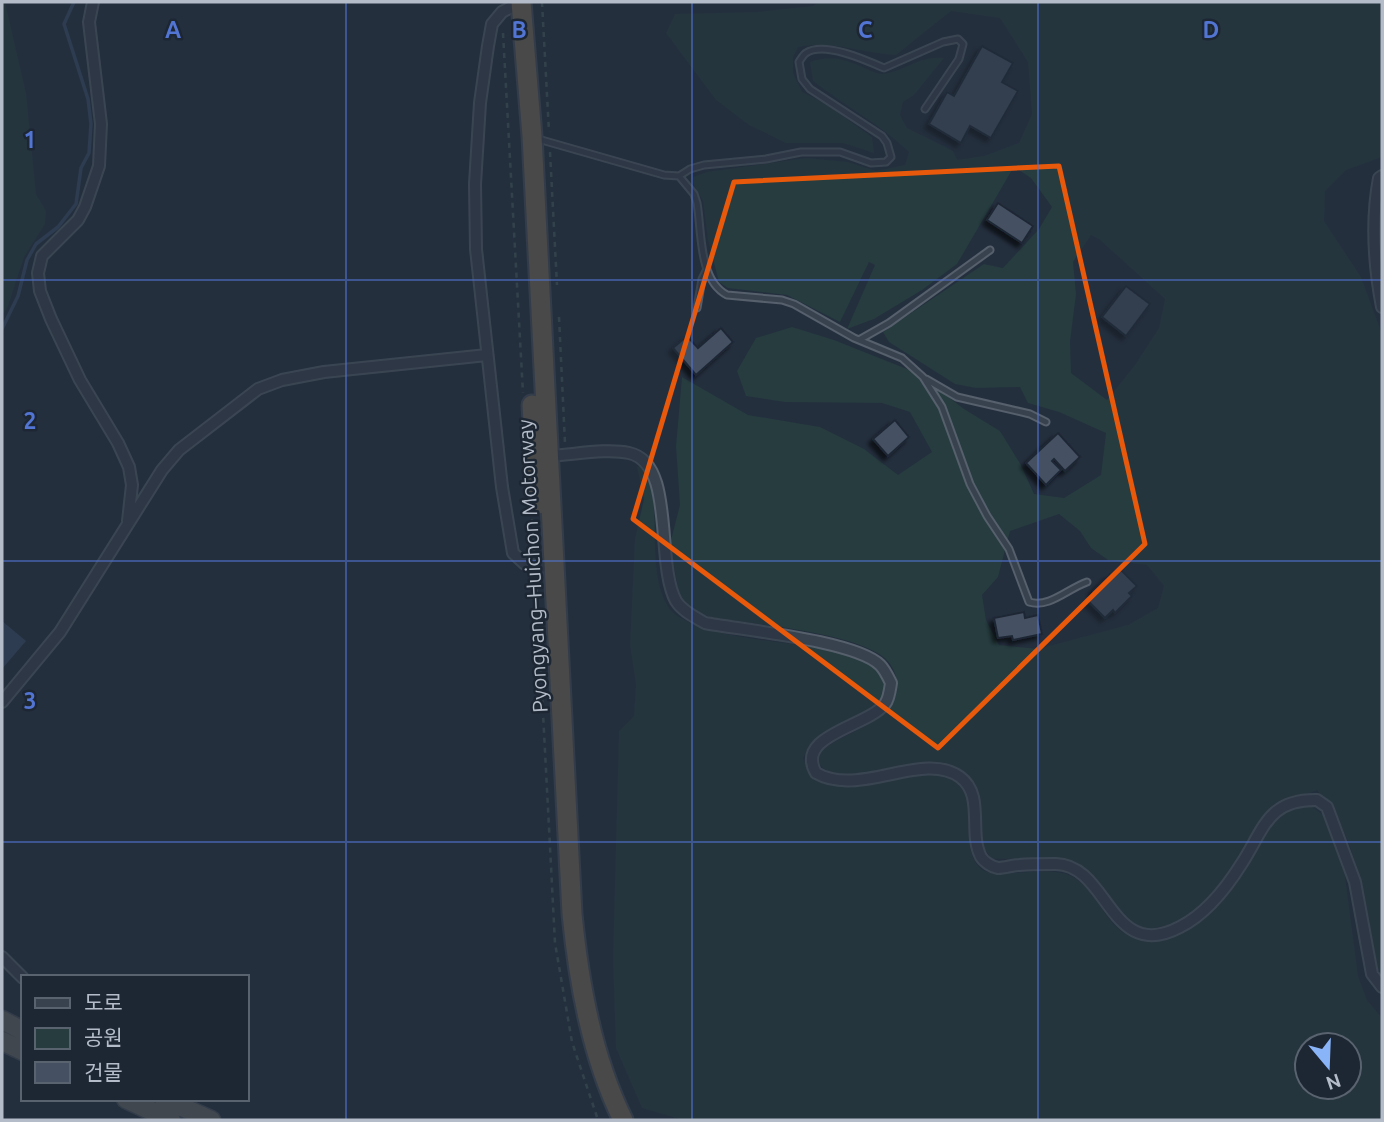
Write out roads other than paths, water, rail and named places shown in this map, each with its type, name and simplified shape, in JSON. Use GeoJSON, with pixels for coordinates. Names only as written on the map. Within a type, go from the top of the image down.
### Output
{"type":"FeatureCollection","features":[{"type":"Feature","properties":{"kind":"highway","name":"Pyongyang–Huichon Motorway"},"geometry":{"type":"LineString","coordinates":[[515,3],[541,140],[548,456],[572,914],[578,968],[596,1045],[613,1100],[623,1120]]}},
{"type":"Feature","properties":{"kind":"highway","name":"Pyongyang–Huichon Motorway"},"geometry":{"type":"LineString","coordinates":[[515,3],[533,440],[568,969],[592,1072],[609,1120]]}},
{"type":"Feature","properties":{"kind":"highway"},"geometry":{"type":"LineString","coordinates":[[2,1020],[21,1030]]}},
{"type":"Feature","properties":{"kind":"highway"},"geometry":{"type":"LineString","coordinates":[[2,1041],[21,1050]]}},
{"type":"Feature","properties":{"kind":"highway"},"geometry":{"type":"LineString","coordinates":[[130,1101],[172,1120]]}},
{"type":"Feature","properties":{"kind":"highway"},"geometry":{"type":"LineString","coordinates":[[168,1101],[211,1120]]}},
{"type":"Feature","properties":{"kind":"street"},"geometry":{"type":"LineString","coordinates":[[93,2],[89,22],[101,124],[99,166],[78,220],[42,256],[38,273],[40,291],[51,319],[80,380],[118,443],[129,467],[132,485],[128,524]]}},
{"type":"Feature","properties":{"kind":"street"},"geometry":{"type":"LineString","coordinates":[[515,3],[502,12],[492,24],[481,103],[475,184],[476,249],[502,487],[513,553],[525,564],[542,567]]}},
{"type":"Feature","properties":{"kind":"street"},"geometry":{"type":"LineString","coordinates":[[1382,176],[1379,178],[1374,203],[1376,277],[1382,307]]}},
{"type":"Feature","properties":{"kind":"street"},"geometry":{"type":"LineString","coordinates":[[2,702],[61,632],[162,470],[179,450],[258,389],[282,380],[324,372],[487,355]]}},
{"type":"Feature","properties":{"kind":"street"},"geometry":{"type":"LineString","coordinates":[[548,456],[630,453],[650,465],[657,480],[671,590],[677,603],[688,614],[705,623],[839,646],[864,654],[880,664],[891,684],[885,704],[817,745],[811,754],[811,764],[816,772],[840,780],[928,768],[949,770],[963,779],[971,790],[974,803],[974,837],[985,862],[998,868],[1060,864],[1075,869],[1093,885],[1126,927],[1153,934],[1179,928],[1201,913],[1237,871],[1273,814],[1293,802],[1317,800],[1327,807],[1351,870],[1360,904],[1367,959],[1372,974],[1382,987]]}},
{"type":"Feature","properties":{"kind":"street"},"geometry":{"type":"LineString","coordinates":[[2,957],[21,976]]}},
{"type":"Feature","properties":{"kind":"lane"},"geometry":{"type":"LineString","coordinates":[[541,140],[664,175],[679,176],[704,165],[766,159],[802,152],[840,152],[871,163],[886,162],[891,157],[882,136],[846,110],[819,96],[802,79],[799,62],[807,52],[821,49],[861,57],[884,68],[943,42],[958,39],[963,44],[959,60],[925,109]]}},
{"type":"Feature","properties":{"kind":"lane"},"geometry":{"type":"LineString","coordinates":[[679,176],[694,194],[707,269],[719,291],[727,295],[782,300],[859,340],[902,358],[923,377],[957,397],[1030,414],[1046,422]]}},
{"type":"Feature","properties":{"kind":"lane"},"geometry":{"type":"LineString","coordinates":[[859,340],[889,323],[990,250]]}},
{"type":"Feature","properties":{"kind":"lane"},"geometry":{"type":"LineString","coordinates":[[697,307],[702,279],[707,269]]}},
{"type":"Feature","properties":{"kind":"lane"},"geometry":{"type":"LineString","coordinates":[[923,377],[942,407],[970,484],[1009,549],[1029,602],[1039,605],[1049,602],[1087,582]]}},
{"type":"Feature","properties":{"kind":"water"},"geometry":{"type":"Polygon","coordinates":[[[2,621],[26,641],[2,669],[2,621]]]}},
{"type":"Feature","properties":{"kind":"waterway"},"geometry":{"type":"LineString","coordinates":[[2,329],[18,296],[27,260],[36,244],[58,227],[76,204],[81,168],[89,153],[91,124],[88,99],[64,24],[74,2]]}}]}
